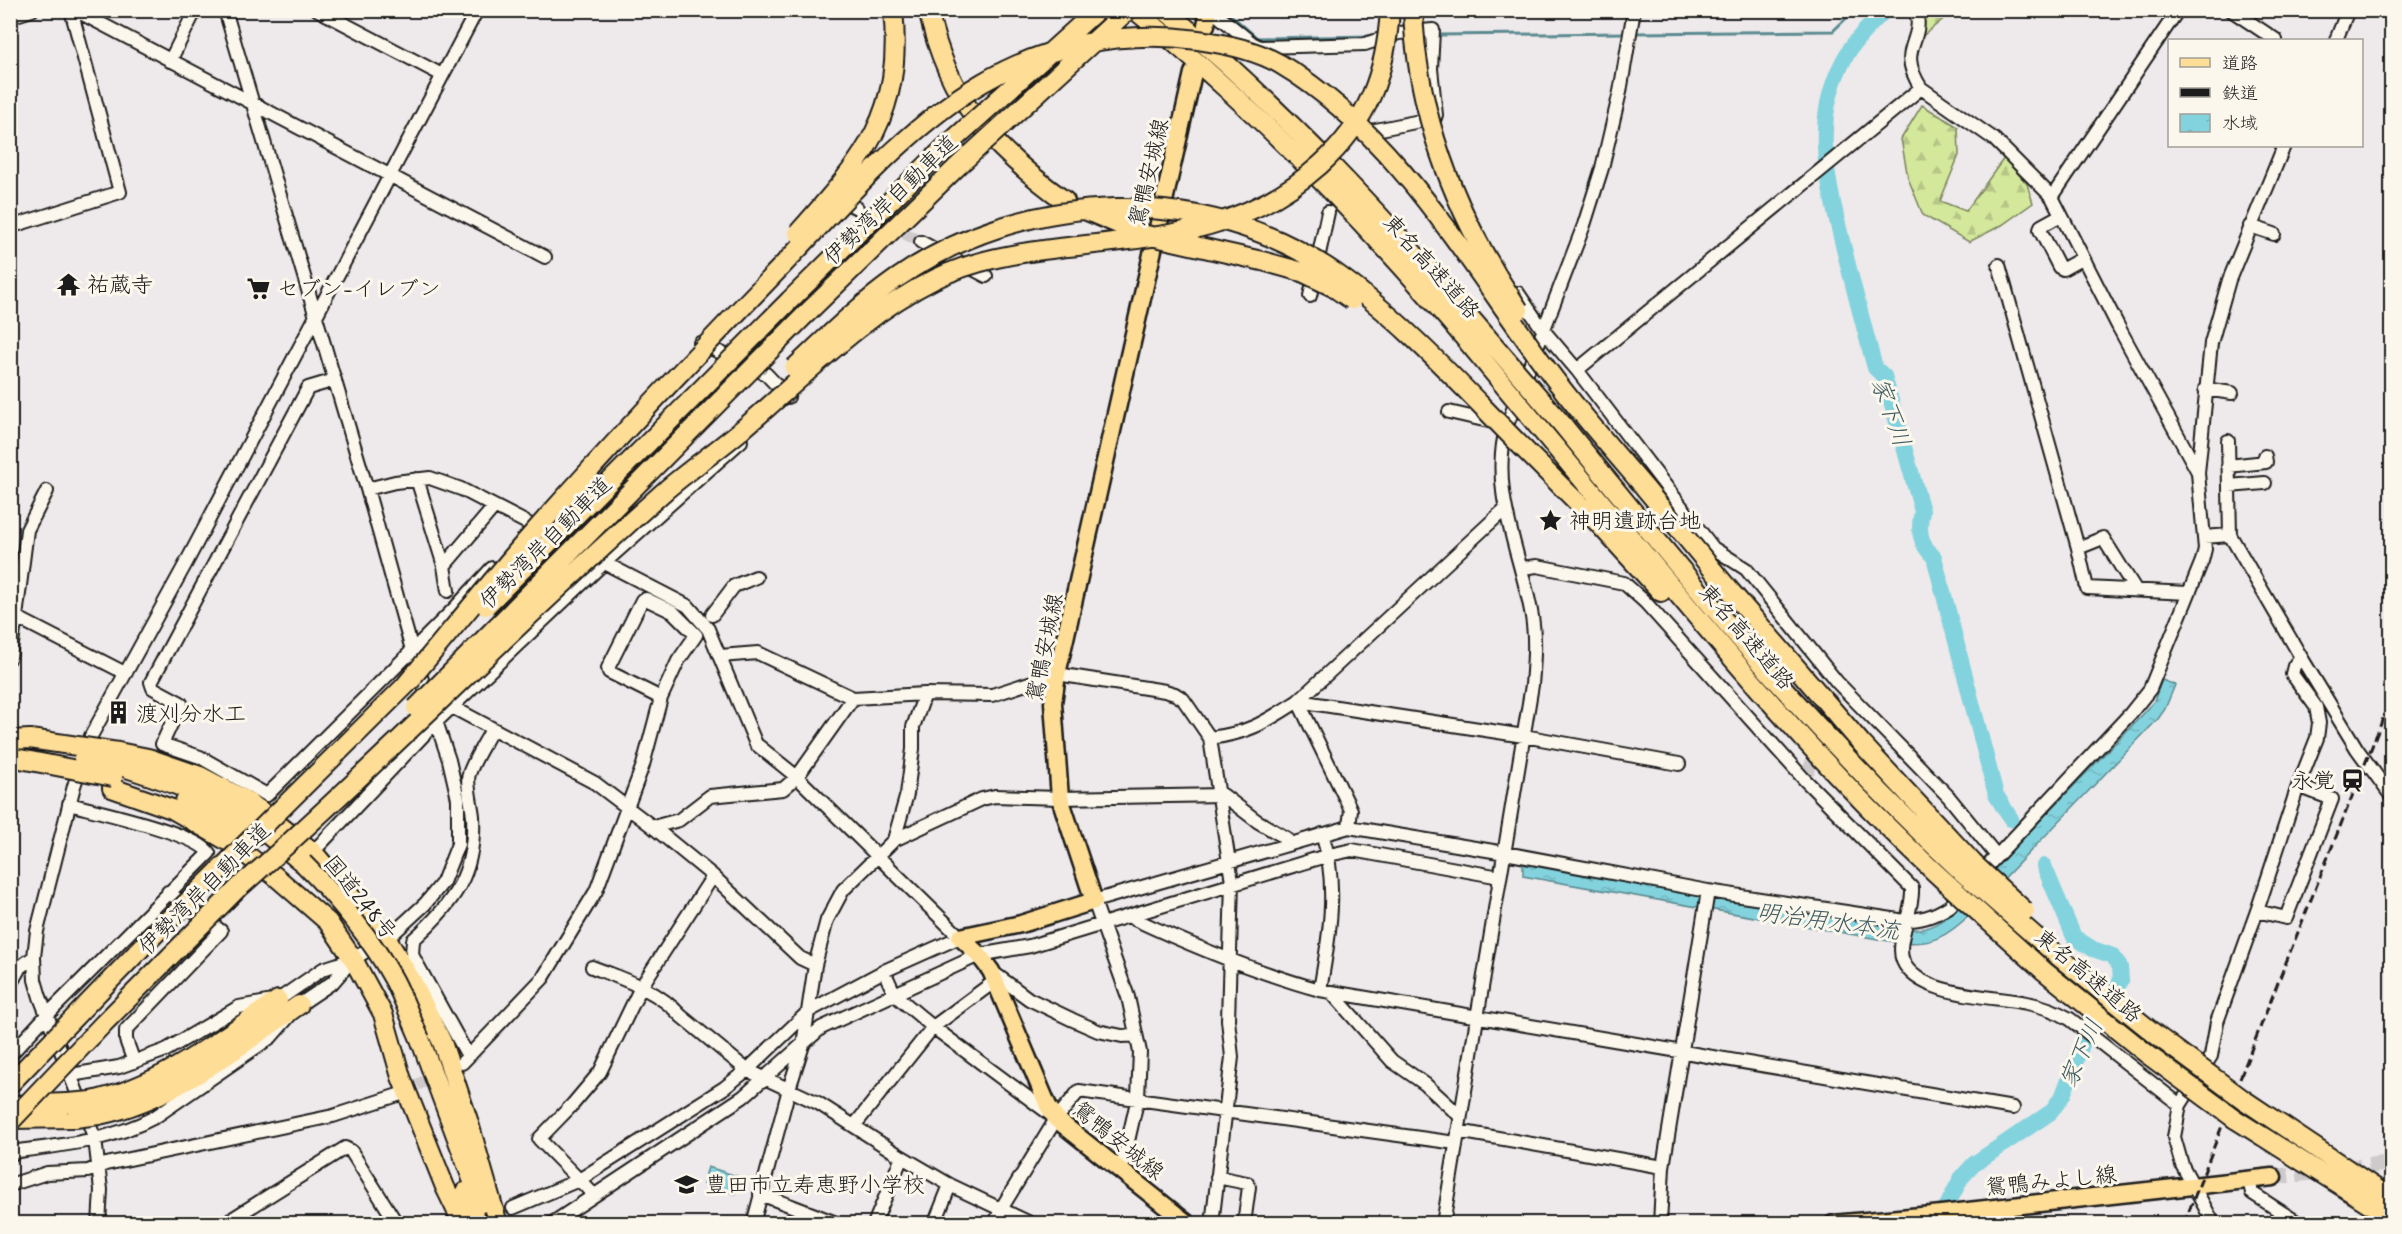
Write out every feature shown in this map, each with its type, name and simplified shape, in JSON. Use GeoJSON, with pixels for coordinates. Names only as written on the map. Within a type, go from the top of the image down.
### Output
{"type":"FeatureCollection","features":[{"type":"Feature","properties":{"kind":"highway"},"geometry":{"type":"LineString","coordinates":[[689,363],[761,275],[844,182],[864,154],[885,109],[892,84],[896,60],[891,10]]}},
{"type":"Feature","properties":{"kind":"highway"},"geometry":{"type":"LineString","coordinates":[[928,10],[942,60],[968,112],[995,144],[1018,166],[1065,201],[1142,234],[1302,272],[1333,287],[1381,319],[1442,368]]}},
{"type":"Feature","properties":{"kind":"highway","name":"伊勢湾岸自動車道"},"geometry":{"type":"LineString","coordinates":[[10,1084],[149,940],[790,300],[942,150],[1097,10]]}},
{"type":"Feature","properties":{"kind":"highway","name":"伊勢湾岸自動車道"},"geometry":{"type":"LineString","coordinates":[[10,1120],[806,315],[957,167],[1128,10]]}},
{"type":"Feature","properties":{"kind":"highway","name":"東名高速道路"},"geometry":{"type":"LineString","coordinates":[[1135,10],[1194,58],[1280,138],[1409,274],[1562,424],[1666,553],[1796,702],[1963,875],[2059,957],[2160,1038],[2289,1132],[2391,1199]]}},
{"type":"Feature","properties":{"kind":"highway","name":"東名高速道路"},"geometry":{"type":"LineString","coordinates":[[1165,10],[1270,103],[1335,167],[1389,225],[1479,341],[1546,436],[1721,645],[1812,747],[1914,853],[1963,875],[2044,971],[2147,1054],[2235,1119],[2391,1218]]}},
{"type":"Feature","properties":{"kind":"highway"},"geometry":{"type":"LineString","coordinates":[[669,488],[742,430],[859,329],[914,290],[937,278],[960,268],[1010,255],[1148,238],[1214,225],[1262,206],[1286,192],[1332,154],[1360,119],[1370,102],[1385,53],[1389,10]]}},
{"type":"Feature","properties":{"kind":"highway"},"geometry":{"type":"LineString","coordinates":[[1413,10],[1418,66],[1432,129],[1456,198],[1472,232],[1496,277],[1558,368],[1650,494]]}},
{"type":"Feature","properties":{"kind":"highway"},"geometry":{"type":"LineString","coordinates":[[404,687],[527,540],[689,363],[919,128],[953,102],[1018,64],[1069,46],[1113,38],[1147,36],[1192,39],[1245,49],[1277,62],[1311,84],[1364,132],[1412,184],[1558,385],[1862,744],[1963,875]]}},
{"type":"Feature","properties":{"kind":"highway"},"geometry":{"type":"LineString","coordinates":[[240,887],[317,819],[846,319],[897,279],[934,256],[971,238],[1041,216],[1076,210],[1146,207],[1213,217],[1247,227],[1297,250],[1333,271],[1386,313],[1526,451],[1598,523],[1809,753],[1858,796]]}},
{"type":"Feature","properties":{"kind":"highway","name":"国道248号"},"geometry":{"type":"LineString","coordinates":[[10,742],[183,787],[220,804],[247,820],[303,862],[330,890],[364,932],[394,980],[477,1224]]}},
{"type":"Feature","properties":{"kind":"highway"},"geometry":{"type":"LineString","coordinates":[[10,757],[42,764],[48,772],[115,770],[229,842],[275,876],[328,922],[353,959],[383,1014],[401,1077],[445,1187],[463,1224]]}},
{"type":"Feature","properties":{"kind":"highway"},"geometry":{"type":"LineString","coordinates":[[303,862],[387,939],[412,981],[442,1042],[468,1120],[498,1224]]}},
{"type":"Feature","properties":{"kind":"highway"},"geometry":{"type":"LineString","coordinates":[[96,1108],[170,1072],[278,1000]]}},
{"type":"Feature","properties":{"kind":"highway"},"geometry":{"type":"LineString","coordinates":[[10,1120],[96,1108],[138,1105],[176,1087],[300,1005]]}},
{"type":"Feature","properties":{"kind":"highway","name":"国道248号"},"geometry":{"type":"LineString","coordinates":[[415,1042],[489,1224]]}},
{"type":"Feature","properties":{"kind":"highway"},"geometry":{"type":"LineString","coordinates":[[10,1105],[71,1111]]}},
{"type":"Feature","properties":{"kind":"highway"},"geometry":{"type":"LineString","coordinates":[[468,1120],[477,1134],[510,1218]]}},
{"type":"Feature","properties":{"kind":"highway"},"geometry":{"type":"LineString","coordinates":[[2289,1132],[2323,1145],[2391,1187]]}},
{"type":"Feature","properties":{"kind":"main road","name":"鴛鴨安城線"},"geometry":{"type":"LineString","coordinates":[[1095,904],[1060,798],[1053,703],[1057,674],[1193,73]]}},
{"type":"Feature","properties":{"kind":"main road"},"geometry":{"type":"LineString","coordinates":[[970,947],[1022,924],[1095,904]]}},
{"type":"Feature","properties":{"kind":"main road","name":"鴛鴨安城線"},"geometry":{"type":"LineString","coordinates":[[970,947],[993,976],[1048,1106],[1056,1119],[1188,1224]]}},
{"type":"Feature","properties":{"kind":"main road","name":"鴛鴨みよし線"},"geometry":{"type":"LineString","coordinates":[[1833,1224],[1954,1213],[2273,1177]]}},
{"type":"Feature","properties":{"kind":"street"},"geometry":{"type":"LineString","coordinates":[[10,17],[32,10]]}},
{"type":"Feature","properties":{"kind":"street"},"geometry":{"type":"LineString","coordinates":[[73,10],[545,257]]}},
{"type":"Feature","properties":{"kind":"street"},"geometry":{"type":"LineString","coordinates":[[10,227],[120,192],[73,10]]}},
{"type":"Feature","properties":{"kind":"street"},"geometry":{"type":"LineString","coordinates":[[170,61],[193,15],[190,10]]}},
{"type":"Feature","properties":{"kind":"street"},"geometry":{"type":"LineString","coordinates":[[71,1075],[134,1062],[186,1040],[239,1007],[278,1000],[323,969],[353,959],[387,939],[425,904],[443,882],[458,844],[458,800],[449,760],[412,650],[367,489],[225,10]]}},
{"type":"Feature","properties":{"kind":"street"},"geometry":{"type":"LineString","coordinates":[[318,10],[442,75]]}},
{"type":"Feature","properties":{"kind":"street"},"geometry":{"type":"LineString","coordinates":[[99,1224],[101,1190],[95,1139],[35,980],[34,957],[37,931],[69,804],[91,736],[186,563],[477,10]]}},
{"type":"Feature","properties":{"kind":"street"},"geometry":{"type":"LineString","coordinates":[[334,380],[308,387],[151,682],[153,688],[182,703],[162,744],[200,757],[267,795],[454,609],[699,342],[835,198],[870,148],[895,89],[900,60],[899,33],[891,10]]}},
{"type":"Feature","properties":{"kind":"street"},"geometry":{"type":"LineString","coordinates":[[1443,1224],[1532,685],[1535,640],[1532,612],[1505,509],[1500,473],[1501,446],[1584,225],[1602,168],[1620,92],[1634,10]]}},
{"type":"Feature","properties":{"kind":"street"},"geometry":{"type":"LineString","coordinates":[[2052,197],[2178,10]]}},
{"type":"Feature","properties":{"kind":"street"},"geometry":{"type":"LineString","coordinates":[[2231,10],[2274,39]]}},
{"type":"Feature","properties":{"kind":"street"},"geometry":{"type":"LineString","coordinates":[[2336,39],[2348,10]]}},
{"type":"Feature","properties":{"kind":"street"},"geometry":{"type":"LineString","coordinates":[[1917,14],[1917,30],[1909,57],[1909,66],[1921,88],[1994,139],[2052,197],[2198,474]]}},
{"type":"Feature","properties":{"kind":"street"},"geometry":{"type":"LineString","coordinates":[[1208,15],[1239,31],[1260,47],[1365,44],[1399,33],[1434,30],[1431,69],[1436,118],[1461,192],[1507,278],[1543,330],[1577,370],[1711,549],[1746,569],[1835,686],[1948,796],[1996,855]]}},
{"type":"Feature","properties":{"kind":"street"},"geometry":{"type":"LineString","coordinates":[[1577,370],[1921,88]]}},
{"type":"Feature","properties":{"kind":"street"},"geometry":{"type":"LineString","coordinates":[[1348,140],[1358,134],[1436,118]]}},
{"type":"Feature","properties":{"kind":"street"},"geometry":{"type":"LineString","coordinates":[[1121,1172],[1138,1097],[1140,1052],[1128,997],[1095,904],[1349,827],[1708,891],[1907,923],[1937,915],[1950,906],[2144,699],[2158,670],[2205,549],[2198,474],[2211,343],[2229,280],[2284,147]]}},
{"type":"Feature","properties":{"kind":"street"},"geometry":{"type":"LineString","coordinates":[[835,198],[857,208]]}},
{"type":"Feature","properties":{"kind":"street"},"geometry":{"type":"LineString","coordinates":[[1310,296],[1328,212]]}},
{"type":"Feature","properties":{"kind":"street"},"geometry":{"type":"LineString","coordinates":[[2061,215],[2041,226],[2040,230],[2059,267],[2063,269],[2083,258]]}},
{"type":"Feature","properties":{"kind":"street"},"geometry":{"type":"LineString","coordinates":[[2250,226],[2274,234]]}},
{"type":"Feature","properties":{"kind":"street"},"geometry":{"type":"LineString","coordinates":[[921,242],[986,276]]}},
{"type":"Feature","properties":{"kind":"street"},"geometry":{"type":"LineString","coordinates":[[2000,265],[2087,588],[2188,593]]}},
{"type":"Feature","properties":{"kind":"street"},"geometry":{"type":"LineString","coordinates":[[303,862],[436,722],[604,563],[789,398],[766,374],[699,342]]}},
{"type":"Feature","properties":{"kind":"street"},"geometry":{"type":"LineString","coordinates":[[2205,389],[2232,393]]}},
{"type":"Feature","properties":{"kind":"street"},"geometry":{"type":"LineString","coordinates":[[1449,412],[1507,425]]}},
{"type":"Feature","properties":{"kind":"street"},"geometry":{"type":"LineString","coordinates":[[2228,441],[2230,535],[2301,657],[2357,748],[2391,797]]}},
{"type":"Feature","properties":{"kind":"street"},"geometry":{"type":"LineString","coordinates":[[2228,466],[2266,462],[2265,456]]}},
{"type":"Feature","properties":{"kind":"street"},"geometry":{"type":"LineString","coordinates":[[367,489],[394,482],[430,478],[461,489],[688,606],[708,629],[756,744],[797,777],[970,947]]}},
{"type":"Feature","properties":{"kind":"street"},"geometry":{"type":"LineString","coordinates":[[417,479],[444,566],[448,591]]}},
{"type":"Feature","properties":{"kind":"street"},"geometry":{"type":"LineString","coordinates":[[2229,486],[2265,483]]}},
{"type":"Feature","properties":{"kind":"street"},"geometry":{"type":"LineString","coordinates":[[10,657],[27,530],[47,491]]}},
{"type":"Feature","properties":{"kind":"street"},"geometry":{"type":"LineString","coordinates":[[444,566],[494,507]]}},
{"type":"Feature","properties":{"kind":"street"},"geometry":{"type":"LineString","coordinates":[[1210,738],[1241,733],[1267,721],[1298,700],[1505,509]]}},
{"type":"Feature","properties":{"kind":"street"},"geometry":{"type":"LineString","coordinates":[[2204,537],[2230,535]]}},
{"type":"Feature","properties":{"kind":"street"},"geometry":{"type":"LineString","coordinates":[[2078,548],[2103,538],[2134,589]]}},
{"type":"Feature","properties":{"kind":"street"},"geometry":{"type":"LineString","coordinates":[[1522,568],[1537,566],[1624,582],[1645,602],[1912,888],[1912,904],[1902,948],[1903,961],[1912,973],[1948,991],[2027,1003],[2053,1010],[2070,1019],[2180,1105]]}},
{"type":"Feature","properties":{"kind":"street"},"geometry":{"type":"LineString","coordinates":[[712,615],[734,586],[756,578]]}},
{"type":"Feature","properties":{"kind":"street"},"geometry":{"type":"LineString","coordinates":[[1645,602],[1656,592]]}},
{"type":"Feature","properties":{"kind":"street"},"geometry":{"type":"LineString","coordinates":[[492,729],[468,776],[473,826],[468,870],[456,894],[439,917],[414,940],[412,955],[465,1060],[543,978],[596,891],[643,765],[661,698],[678,661],[696,635],[673,612],[646,599],[642,600],[608,668],[609,672],[661,698]]}},
{"type":"Feature","properties":{"kind":"street"},"geometry":{"type":"LineString","coordinates":[[16,617],[125,673]]}},
{"type":"Feature","properties":{"kind":"street"},"geometry":{"type":"LineString","coordinates":[[720,656],[758,653],[852,698],[925,694],[992,694],[1057,674],[1175,694],[1183,699],[1210,738],[1232,884],[1233,921],[1228,1020],[1232,1057],[1212,1224]]}},
{"type":"Feature","properties":{"kind":"street"},"geometry":{"type":"LineString","coordinates":[[2214,1224],[2182,1165],[2174,1137],[2180,1105],[2211,1056],[2217,1022],[2298,786],[2317,738],[2319,723],[2316,707],[2292,674],[2294,666],[2301,657]]}},
{"type":"Feature","properties":{"kind":"street"},"geometry":{"type":"LineString","coordinates":[[894,840],[907,794],[913,749],[913,728],[925,694]]}},
{"type":"Feature","properties":{"kind":"street"},"geometry":{"type":"LineString","coordinates":[[653,827],[679,820],[710,796],[783,789],[797,777],[852,698]]}},
{"type":"Feature","properties":{"kind":"street"},"geometry":{"type":"LineString","coordinates":[[1298,700],[1524,736],[1679,764]]}},
{"type":"Feature","properties":{"kind":"street"},"geometry":{"type":"LineString","coordinates":[[1298,700],[1351,810],[1349,827]]}},
{"type":"Feature","properties":{"kind":"street"},"geometry":{"type":"LineString","coordinates":[[452,708],[596,783],[712,876],[800,958],[815,965]]}},
{"type":"Feature","properties":{"kind":"street"},"geometry":{"type":"LineString","coordinates":[[2257,911],[2286,918],[2332,799],[2298,786]]}},
{"type":"Feature","properties":{"kind":"street"},"geometry":{"type":"LineString","coordinates":[[753,1224],[803,1045],[815,965],[827,920],[843,890],[894,840],[982,799],[995,796],[1060,798],[1223,795],[1257,821],[1286,838],[1290,844]]}},
{"type":"Feature","properties":{"kind":"street"},"geometry":{"type":"LineString","coordinates":[[10,1055],[168,892],[209,853],[206,847],[178,834],[69,804]]}},
{"type":"Feature","properties":{"kind":"street"},"geometry":{"type":"LineString","coordinates":[[1322,834],[1329,855],[1331,929],[1326,991],[1392,1061],[1425,1084],[1460,1116]]}},
{"type":"Feature","properties":{"kind":"street"},"geometry":{"type":"LineString","coordinates":[[510,1218],[579,1180],[724,1088],[807,1015],[884,971],[970,947],[1030,946],[1352,850],[1500,875]]}},
{"type":"Feature","properties":{"kind":"street"},"geometry":{"type":"LineString","coordinates":[[594,1195],[539,1139],[600,1072],[641,987],[712,876]]}},
{"type":"Feature","properties":{"kind":"street"},"geometry":{"type":"LineString","coordinates":[[1660,1224],[1664,1167],[1708,891]]}},
{"type":"Feature","properties":{"kind":"street"},"geometry":{"type":"LineString","coordinates":[[134,1062],[126,1040],[126,1030],[221,931],[168,892]]}},
{"type":"Feature","properties":{"kind":"street"},"geometry":{"type":"LineString","coordinates":[[1130,917],[1180,940],[1275,977],[1326,991],[2013,1108]]}},
{"type":"Feature","properties":{"kind":"street"},"geometry":{"type":"LineString","coordinates":[[551,1224],[720,1114],[821,1028],[895,994],[970,947]]}},
{"type":"Feature","properties":{"kind":"street"},"geometry":{"type":"LineString","coordinates":[[10,985],[20,968],[34,957]]}},
{"type":"Feature","properties":{"kind":"street"},"geometry":{"type":"LineString","coordinates":[[10,1155],[18,1151],[82,1143],[137,1126],[155,1117],[271,1037],[300,1005],[333,982],[353,959]]}},
{"type":"Feature","properties":{"kind":"street"},"geometry":{"type":"LineString","coordinates":[[592,967],[641,987],[671,1006],[747,1070],[818,1103],[950,1185],[1032,1224]]}},
{"type":"Feature","properties":{"kind":"street"},"geometry":{"type":"LineString","coordinates":[[884,971],[895,994],[933,1027],[1056,1119]]}},
{"type":"Feature","properties":{"kind":"street"},"geometry":{"type":"LineString","coordinates":[[854,1126],[933,1027],[993,976],[1029,999],[1098,1032],[1122,1036],[1136,1035]]}},
{"type":"Feature","properties":{"kind":"street"},"geometry":{"type":"LineString","coordinates":[[995,1224],[1001,1209],[1056,1119],[1079,1091],[1138,1097],[1224,1112],[1457,1137],[1664,1167]]}},
{"type":"Feature","properties":{"kind":"street"},"geometry":{"type":"LineString","coordinates":[[10,1185],[47,1173],[88,1171],[333,1116],[398,1095]]}},
{"type":"Feature","properties":{"kind":"street"},"geometry":{"type":"LineString","coordinates":[[224,1224],[345,1148],[351,1151],[397,1224]]}},
{"type":"Feature","properties":{"kind":"street"},"geometry":{"type":"LineString","coordinates":[[874,1224],[902,1157]]}},
{"type":"Feature","properties":{"kind":"street"},"geometry":{"type":"LineString","coordinates":[[1217,1177],[1247,1183],[1249,1187],[1244,1224]]}},
{"type":"Feature","properties":{"kind":"street"},"geometry":{"type":"LineString","coordinates":[[2249,1180],[2252,1193],[2300,1224]]}},
{"type":"Feature","properties":{"kind":"street"},"geometry":{"type":"LineString","coordinates":[[936,1220],[950,1185]]}},
{"type":"Feature","properties":{"kind":"street"},"geometry":{"type":"LineString","coordinates":[[760,1194],[839,1224]]}},
{"type":"Feature","properties":{"kind":"green space"},"geometry":{"type":"Polygon","coordinates":[[[1922,11],[1953,11],[1919,39],[1922,11]]]}},
{"type":"Feature","properties":{"kind":"green space"},"geometry":{"type":"Polygon","coordinates":[[[1922,105],[1958,127],[1959,155],[1940,201],[1966,211],[2004,158],[2027,184],[2033,203],[2002,225],[1969,242],[1923,215],[1908,178],[1901,139],[1922,105]]]}},
{"type":"Feature","properties":{"kind":"water","name":"明治用水本流"},"geometry":{"type":"Polygon","coordinates":[[[2162,680],[2175,685],[2158,719],[1963,921],[1954,929],[1929,941],[1911,943],[1889,941],[1523,876],[1523,864],[1537,865],[1891,927],[1923,929],[1930,927],[1951,913],[2147,710],[2154,701],[2162,680]]]}},
{"type":"Feature","properties":{"kind":"water"},"geometry":{"type":"Polygon","coordinates":[[[708,1167],[740,1177],[735,1194],[703,1184],[708,1167]]]}},
{"type":"Feature","properties":{"kind":"waterway"},"geometry":{"type":"LineString","coordinates":[[1225,10],[1257,38],[1372,36]]}},
{"type":"Feature","properties":{"kind":"waterway"},"geometry":{"type":"LineString","coordinates":[[1634,33],[1833,31],[1855,10]]}},
{"type":"Feature","properties":{"kind":"waterway","name":"家下川"},"geometry":{"type":"LineString","coordinates":[[1885,10],[1853,45],[1837,75],[1829,99],[1825,123],[1827,171],[1843,245],[1875,368],[1884,376],[1922,511],[1921,536],[1925,547],[1934,557],[1996,795],[2011,819]]}},
{"type":"Feature","properties":{"kind":"waterway"},"geometry":{"type":"LineString","coordinates":[[1436,35],[1627,33]]}},
{"type":"Feature","properties":{"kind":"waterway","name":"家下川"},"geometry":{"type":"LineString","coordinates":[[1938,1224],[1961,1178],[1974,1164],[2051,1112],[2063,1095],[2088,1029],[2121,981],[2120,967],[2113,956],[2093,949],[2074,937],[2044,866]]}},
{"type":"Feature","properties":{"kind":"tunnel"},"geometry":{"type":"LineString","coordinates":[[857,208],[921,242]]}},
{"type":"Feature","properties":{"kind":"tunnel"},"geometry":{"type":"LineString","coordinates":[[1808,773],[1833,689]]}},
{"type":"Feature","properties":{"kind":"tunnel"},"geometry":{"type":"LineString","coordinates":[[401,1093],[439,1074]]}},
{"type":"Feature","properties":{"kind":"tunnel"},"geometry":{"type":"LineString","coordinates":[[2273,1177],[2392,1163]]}},
{"type":"Feature","properties":{"kind":"railway"},"geometry":{"type":"LineString","coordinates":[[2240,1078],[2392,696]]}},
{"type":"Feature","properties":{"kind":"railway"},"geometry":{"type":"LineString","coordinates":[[2184,1224],[2222,1126]]}},
{"type":"Feature","properties":{"kind":"place","name":"祐蔵寺"},"geometry":{"type":"Point","coordinates":[69,284]}},
{"type":"Feature","properties":{"kind":"place","name":"セブン-イレブン"},"geometry":{"type":"Point","coordinates":[259,288]}},
{"type":"Feature","properties":{"kind":"place","name":"神明遺跡台地"},"geometry":{"type":"Point","coordinates":[1551,520]}},
{"type":"Feature","properties":{"kind":"place","name":"渡刈分水工"},"geometry":{"type":"Point","coordinates":[118,713]}},
{"type":"Feature","properties":{"kind":"place","name":"永覚"},"geometry":{"type":"Point","coordinates":[2353,780]}},
{"type":"Feature","properties":{"kind":"place","name":"豊田市立寿恵野小学校"},"geometry":{"type":"Point","coordinates":[687,1184]}}]}
